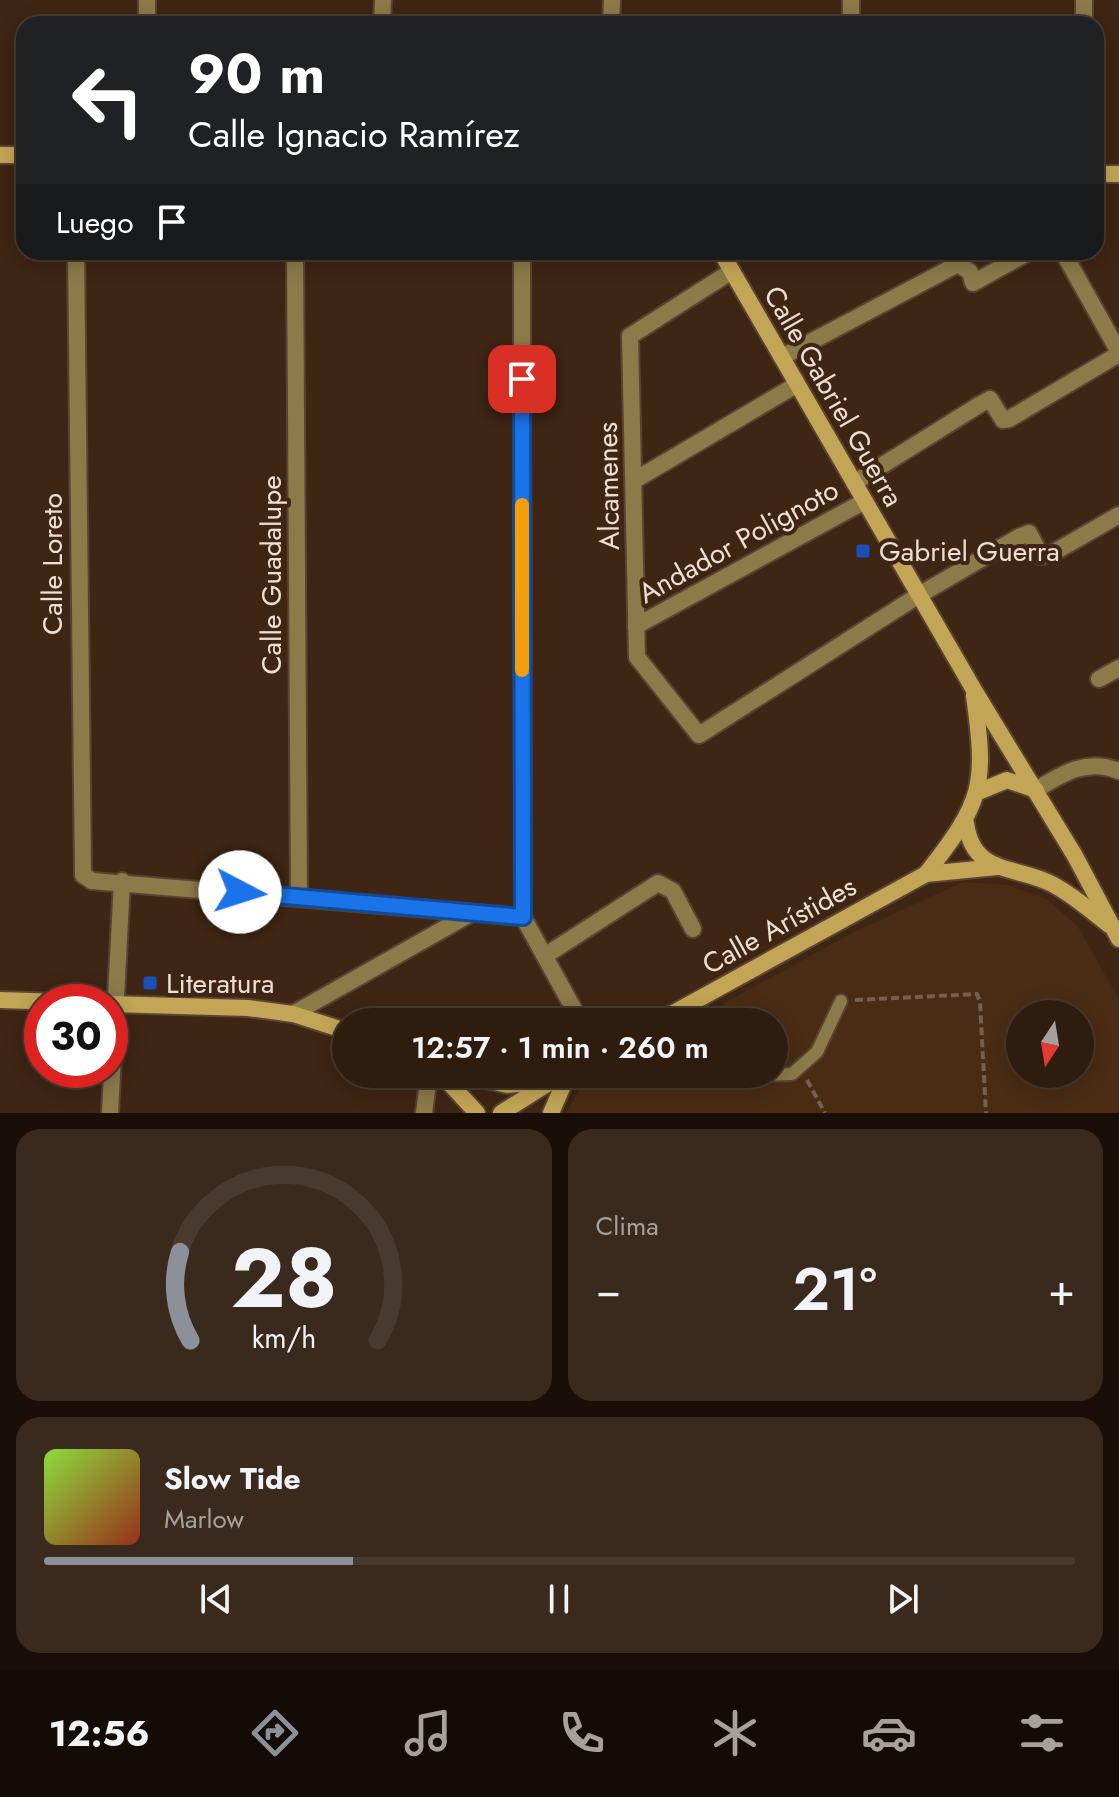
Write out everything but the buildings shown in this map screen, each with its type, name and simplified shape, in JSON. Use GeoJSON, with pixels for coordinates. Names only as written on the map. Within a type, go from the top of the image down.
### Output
{"type":"FeatureCollection","features":[{"type":"Feature","properties":{"kind":"street","name":"Calle Loreto"},"geometry":{"type":"LineString","coordinates":[[76,260],[80,866],[83,875],[92,881],[122,881]]}},
{"type":"Feature","properties":{"kind":"street","name":"Calle Guadalupe"},"geometry":{"type":"LineString","coordinates":[[295,260],[299,897]]}},
{"type":"Feature","properties":{"kind":"street"},"geometry":{"type":"LineString","coordinates":[[522,260],[523,917],[574,1008]]}},
{"type":"Feature","properties":{"kind":"street","name":"Calle Gabriel Guerra"},"geometry":{"type":"LineString","coordinates":[[726,260],[974,690],[1075,856],[1116,934]]}},
{"type":"Feature","properties":{"kind":"street"},"geometry":{"type":"LineString","coordinates":[[782,357],[958,264],[970,272],[973,283],[1015,260]]}},
{"type":"Feature","properties":{"kind":"street"},"geometry":{"type":"LineString","coordinates":[[1067,260],[1119,353]]}},
{"type":"Feature","properties":{"kind":"street","name":"Alcamenes"},"geometry":{"type":"LineString","coordinates":[[732,271],[630,336],[637,657],[699,735],[919,595]]}},
{"type":"Feature","properties":{"kind":"street","name":"Andador Polignoto"},"geometry":{"type":"LineString","coordinates":[[854,483],[990,399],[1003,420],[1009,419],[1119,353]]}},
{"type":"Feature","properties":{"kind":"street"},"geometry":{"type":"LineString","coordinates":[[635,480],[796,385]]}},
{"type":"Feature","properties":{"kind":"street","name":"Andador Polignoto"},"geometry":{"type":"LineString","coordinates":[[636,626],[865,501]]}},
{"type":"Feature","properties":{"kind":"street"},"geometry":{"type":"LineString","coordinates":[[919,595],[1029,533],[1041,556],[1051,554],[1119,515]]}},
{"type":"Feature","properties":{"kind":"street"},"geometry":{"type":"LineString","coordinates":[[1099,679],[1119,668]]}},
{"type":"Feature","properties":{"kind":"street","name":"Calle Gabriel Guerra"},"geometry":{"type":"LineString","coordinates":[[966,823],[978,792],[980,745],[974,690]]}},
{"type":"Feature","properties":{"kind":"street"},"geometry":{"type":"LineString","coordinates":[[978,792],[1007,780],[1036,790],[1072,768],[1108,767],[1119,771]]}},
{"type":"Feature","properties":{"kind":"street"},"geometry":{"type":"LineString","coordinates":[[966,823],[973,848],[997,867]]}},
{"type":"Feature","properties":{"kind":"street","name":"Calle Arístides"},"geometry":{"type":"LineString","coordinates":[[683,1008],[926,874],[966,823]]}},
{"type":"Feature","properties":{"kind":"street"},"geometry":{"type":"LineString","coordinates":[[1051,884],[1068,873],[1075,856]]}},
{"type":"Feature","properties":{"kind":"street","name":"Calle Gabriel Guerra"},"geometry":{"type":"LineString","coordinates":[[997,867],[1051,884],[1116,934]]}},
{"type":"Feature","properties":{"kind":"street","name":"Calle Arístides"},"geometry":{"type":"LineString","coordinates":[[926,874],[997,867]]}},
{"type":"Feature","properties":{"kind":"street"},"geometry":{"type":"LineString","coordinates":[[114,984],[122,881],[523,917]]}},
{"type":"Feature","properties":{"kind":"street"},"geometry":{"type":"LineString","coordinates":[[546,955],[658,883],[673,891],[693,929]]}},
{"type":"Feature","properties":{"kind":"street"},"geometry":{"type":"LineString","coordinates":[[293,1014],[470,914]]}},
{"type":"Feature","properties":{"kind":"street"},"geometry":{"type":"LineString","coordinates":[[0,1000],[24,1001]]}},
{"type":"Feature","properties":{"kind":"street"},"geometry":{"type":"LineString","coordinates":[[128,1004],[248,1008],[293,1014],[332,1027]]}},
{"type":"Feature","properties":{"kind":"street"},"geometry":{"type":"LineString","coordinates":[[110,1088],[110,1113]]}},
{"type":"Feature","properties":{"kind":"street"},"geometry":{"type":"LineString","coordinates":[[424,1113],[427,1088]]}},
{"type":"Feature","properties":{"kind":"street"},"geometry":{"type":"LineString","coordinates":[[454,1088],[477,1113]]}},
{"type":"Feature","properties":{"kind":"street"},"geometry":{"type":"LineString","coordinates":[[501,1113],[542,1088]]}},
{"type":"Feature","properties":{"kind":"street"},"geometry":{"type":"LineString","coordinates":[[551,1113],[558,1088]]}},
{"type":"Feature","properties":{"kind":"lane"},"geometry":{"type":"LineString","coordinates":[[788,1074],[817,1052],[841,1001]]}},
{"type":"Feature","properties":{"kind":"path"},"geometry":{"type":"LineString","coordinates":[[841,1001],[977,994],[986,1113]]}},
{"type":"Feature","properties":{"kind":"path"},"geometry":{"type":"LineString","coordinates":[[798,1069],[825,1113]]}},
{"type":"Feature","properties":{"kind":"shaded area"},"geometry":{"type":"Polygon","coordinates":[[[963,882],[1007,885],[1047,899],[1078,927],[1119,999],[1119,1113],[566,1113],[581,1088],[788,1088],[788,1008],[715,1008],[852,933],[963,882]]]}},
{"type":"Feature","properties":{"kind":"slow traffic"},"geometry":{"type":"LineString","coordinates":[[522,505],[522,670]]}},
{"type":"Feature","properties":{"kind":"place","name":"Gabriel Guerra"},"geometry":{"type":"Point","coordinates":[863,551]}},
{"type":"Feature","properties":{"kind":"place","name":"Literatura"},"geometry":{"type":"Point","coordinates":[150,983]}},
{"type":"Feature","properties":{"kind":"route"},"geometry":{"type":"LineString","coordinates":[[240,892],[523,917],[522,379]]}}]}
